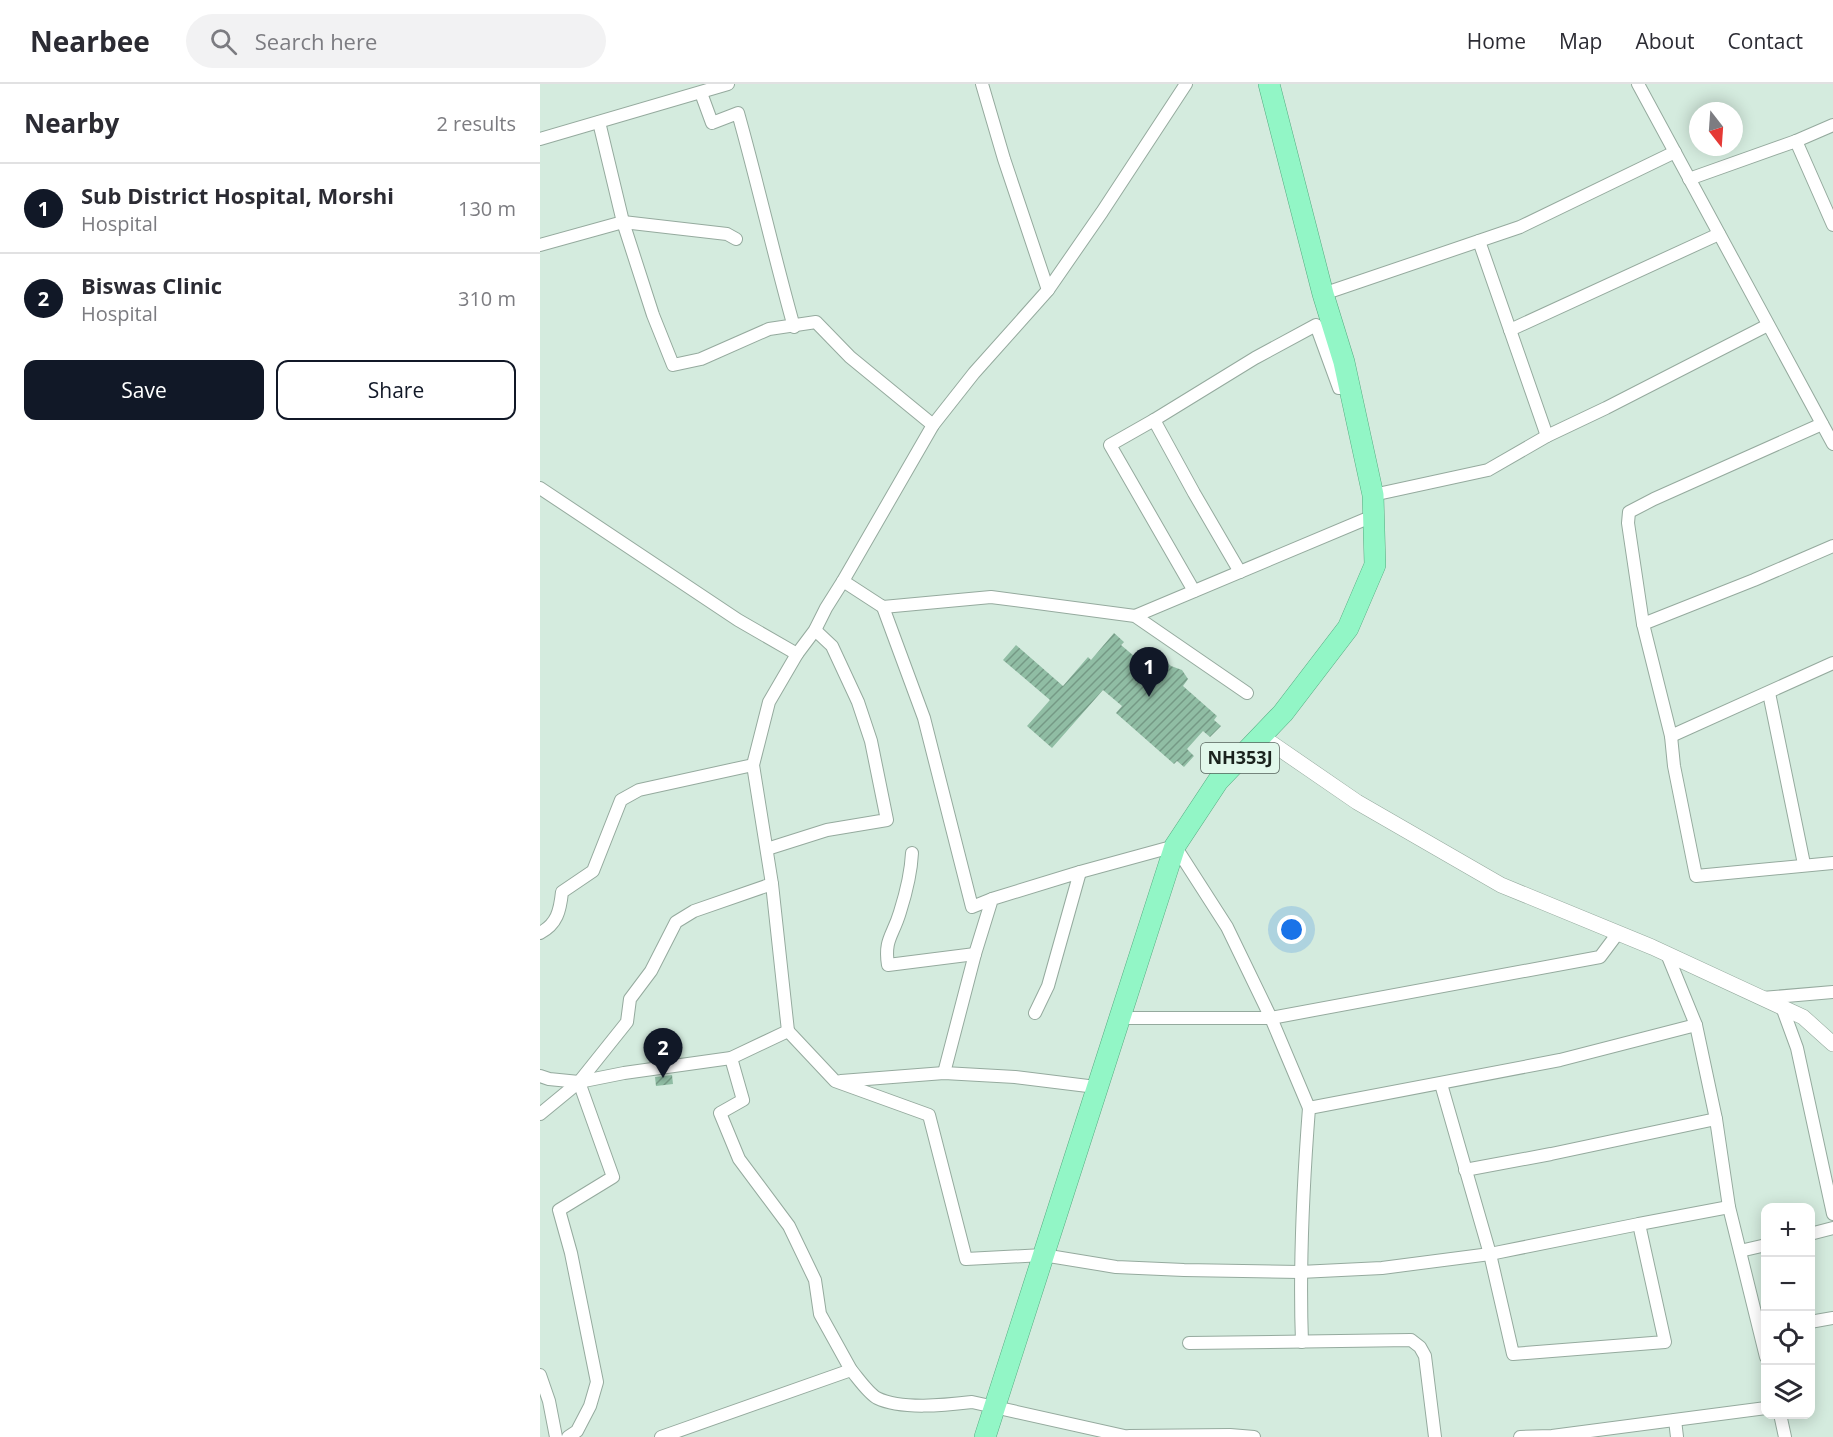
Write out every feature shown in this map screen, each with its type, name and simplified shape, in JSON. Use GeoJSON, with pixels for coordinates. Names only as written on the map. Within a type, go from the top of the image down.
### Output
{"type":"FeatureCollection","features":[{"type":"Feature","properties":{"kind":"highway","name":"NH353J"},"geometry":{"type":"LineString","coordinates":[[985,1437],[1175,846],[1218,781],[1283,713],[1348,628],[1375,566],[1373,506],[1350,387],[1323,294],[1269,84]]}},
{"type":"Feature","properties":{"kind":"street"},"geometry":{"type":"LineString","coordinates":[[540,140],[728,84]]}},
{"type":"Feature","properties":{"kind":"street"},"geometry":{"type":"LineString","coordinates":[[982,84],[1004,159],[1048,290]]}},
{"type":"Feature","properties":{"kind":"street"},"geometry":{"type":"LineString","coordinates":[[1185,84],[1048,290],[974,373],[933,425],[815,630],[797,654],[769,702],[753,765],[772,884],[788,1031],[835,1081],[929,1115],[966,1259],[1043,1255],[1116,1267],[1184,1270],[1300,1272],[1382,1268],[1490,1254],[1729,1206]]}},
{"type":"Feature","properties":{"kind":"street"},"geometry":{"type":"LineString","coordinates":[[1638,84],[1833,444]]}},
{"type":"Feature","properties":{"kind":"street"},"geometry":{"type":"LineString","coordinates":[[701,93],[712,123],[738,113],[794,327]]}},
{"type":"Feature","properties":{"kind":"street"},"geometry":{"type":"LineString","coordinates":[[599,122],[623,222],[653,315],[673,365],[702,359],[769,329],[816,322],[850,357],[933,425]]}},
{"type":"Feature","properties":{"kind":"street"},"geometry":{"type":"LineString","coordinates":[[1689,179],[1796,141],[1833,125]]}},
{"type":"Feature","properties":{"kind":"street"},"geometry":{"type":"LineString","coordinates":[[1796,141],[1833,225]]}},
{"type":"Feature","properties":{"kind":"street"},"geometry":{"type":"LineString","coordinates":[[1323,294],[1520,227],[1675,152]]}},
{"type":"Feature","properties":{"kind":"street"},"geometry":{"type":"LineString","coordinates":[[540,245],[623,222],[727,234],[736,239]]}},
{"type":"Feature","properties":{"kind":"street"},"geometry":{"type":"LineString","coordinates":[[1510,330],[1719,234]]}},
{"type":"Feature","properties":{"kind":"street"},"geometry":{"type":"LineString","coordinates":[[1479,241],[1547,436]]}},
{"type":"Feature","properties":{"kind":"street"},"geometry":{"type":"LineString","coordinates":[[1194,591],[1110,445],[1255,358],[1316,325],[1339,388],[1350,387]]}},
{"type":"Feature","properties":{"kind":"street"},"geometry":{"type":"LineString","coordinates":[[1135,616],[1240,572],[1373,506],[1488,470],[1547,436],[1768,325]]}},
{"type":"Feature","properties":{"kind":"street"},"geometry":{"type":"LineString","coordinates":[[1154,420],[1240,572]]}},
{"type":"Feature","properties":{"kind":"street"},"geometry":{"type":"LineString","coordinates":[[1822,424],[1654,499],[1629,512],[1628,523],[1643,624],[1671,736],[1674,766],[1696,876],[1833,863]]}},
{"type":"Feature","properties":{"kind":"street"},"geometry":{"type":"LineString","coordinates":[[540,488],[738,620],[797,654]]}},
{"type":"Feature","properties":{"kind":"street"},"geometry":{"type":"LineString","coordinates":[[1643,624],[1833,546]]}},
{"type":"Feature","properties":{"kind":"street"},"geometry":{"type":"LineString","coordinates":[[843,582],[883,607],[992,597],[1135,616],[1247,693]]}},
{"type":"Feature","properties":{"kind":"street"},"geometry":{"type":"LineString","coordinates":[[883,607],[924,718],[972,907],[1080,872],[1175,846],[1227,927],[1271,1018],[1309,1108],[1302,1200],[1300,1272],[1302,1342]]}},
{"type":"Feature","properties":{"kind":"street"},"geometry":{"type":"LineString","coordinates":[[767,849],[827,831],[887,820],[871,741],[858,702],[832,646],[815,630]]}},
{"type":"Feature","properties":{"kind":"street"},"geometry":{"type":"LineString","coordinates":[[1671,736],[1833,663]]}},
{"type":"Feature","properties":{"kind":"street"},"geometry":{"type":"LineString","coordinates":[[1769,693],[1804,864]]}},
{"type":"Feature","properties":{"kind":"street"},"geometry":{"type":"LineString","coordinates":[[1261,736],[1357,802],[1501,885],[1667,954],[1803,1017],[1833,1044]]}},
{"type":"Feature","properties":{"kind":"street"},"geometry":{"type":"LineString","coordinates":[[540,933],[549,928],[559,914],[562,892],[593,871],[621,800],[648,788],[753,765]]}},
{"type":"Feature","properties":{"kind":"street"},"geometry":{"type":"LineString","coordinates":[[912,853],[910,877],[899,915],[885,949],[888,965],[975,954]]}},
{"type":"Feature","properties":{"kind":"street"},"geometry":{"type":"LineString","coordinates":[[1035,1012],[1048,986],[1080,872]]}},
{"type":"Feature","properties":{"kind":"street"},"geometry":{"type":"LineString","coordinates":[[540,1114],[579,1082],[627,1022],[630,999],[651,971],[676,922],[694,911],[772,884]]}},
{"type":"Feature","properties":{"kind":"street"},"geometry":{"type":"LineString","coordinates":[[944,1073],[992,899]]}},
{"type":"Feature","properties":{"kind":"street"},"geometry":{"type":"LineString","coordinates":[[1119,1018],[1271,1018],[1600,957],[1618,933]]}},
{"type":"Feature","properties":{"kind":"street"},"geometry":{"type":"LineString","coordinates":[[1667,954],[1696,1025],[1716,1119],[1729,1206],[1761,1327]]}},
{"type":"Feature","properties":{"kind":"street"},"geometry":{"type":"LineString","coordinates":[[1762,998],[1833,992]]}},
{"type":"Feature","properties":{"kind":"street"},"geometry":{"type":"LineString","coordinates":[[1782,1007],[1797,1048],[1833,1214]]}},
{"type":"Feature","properties":{"kind":"street"},"geometry":{"type":"LineString","coordinates":[[1309,1108],[1442,1084],[1560,1059],[1696,1025]]}},
{"type":"Feature","properties":{"kind":"street"},"geometry":{"type":"LineString","coordinates":[[540,1076],[579,1082],[731,1058],[788,1031]]}},
{"type":"Feature","properties":{"kind":"street"},"geometry":{"type":"LineString","coordinates":[[731,1058],[743,1100],[720,1113],[739,1159],[789,1226],[815,1280],[820,1314],[851,1370],[876,1398],[906,1405],[946,1405],[972,1402],[1129,1437],[1254,1437]]}},
{"type":"Feature","properties":{"kind":"street"},"geometry":{"type":"LineString","coordinates":[[835,1081],[944,1073],[1015,1077],[1096,1087]]}},
{"type":"Feature","properties":{"kind":"street"},"geometry":{"type":"LineString","coordinates":[[568,1437],[577,1431],[591,1406],[597,1382],[572,1252],[559,1210],[613,1177],[579,1082]]}},
{"type":"Feature","properties":{"kind":"street"},"geometry":{"type":"LineString","coordinates":[[1442,1084],[1490,1254],[1513,1354],[1665,1342],[1639,1224]]}},
{"type":"Feature","properties":{"kind":"street"},"geometry":{"type":"LineString","coordinates":[[1465,1170],[1551,1155],[1716,1119]]}},
{"type":"Feature","properties":{"kind":"street"},"geometry":{"type":"LineString","coordinates":[[1815,1233],[1833,1228]]}},
{"type":"Feature","properties":{"kind":"street"},"geometry":{"type":"LineString","coordinates":[[1740,1251],[1761,1246]]}},
{"type":"Feature","properties":{"kind":"street"},"geometry":{"type":"LineString","coordinates":[[1815,1321],[1833,1318]]}},
{"type":"Feature","properties":{"kind":"street"},"geometry":{"type":"LineString","coordinates":[[1189,1343],[1411,1341],[1420,1347],[1425,1356],[1435,1437]]}},
{"type":"Feature","properties":{"kind":"street"},"geometry":{"type":"LineString","coordinates":[[661,1437],[851,1370]]}},
{"type":"Feature","properties":{"kind":"street"},"geometry":{"type":"LineString","coordinates":[[540,1375],[549,1401],[556,1437]]}},
{"type":"Feature","properties":{"kind":"street"},"geometry":{"type":"LineString","coordinates":[[1520,1437],[1552,1436],[1761,1409]]}},
{"type":"Feature","properties":{"kind":"street"},"geometry":{"type":"LineString","coordinates":[[1781,1419],[1785,1437]]}},
{"type":"Feature","properties":{"kind":"street"},"geometry":{"type":"LineString","coordinates":[[1675,1420],[1677,1437]]}},
{"type":"Feature","properties":{"kind":"building"},"geometry":{"type":"Polygon","coordinates":[[[1114,633],[1124,642],[1121,645],[1141,662],[1152,649],[1171,666],[1182,670],[1188,679],[1183,686],[1217,716],[1214,720],[1221,726],[1210,737],[1203,731],[1187,749],[1194,756],[1184,767],[1177,761],[1174,764],[1116,713],[1122,706],[1103,690],[1052,748],[1027,726],[1050,700],[1003,660],[1016,645],[1063,686],[1088,657],[1091,660],[1114,633]]]}},
{"type":"Feature","properties":{"kind":"building"},"geometry":{"type":"Polygon","coordinates":[[[672,1075],[673,1084],[656,1086],[655,1077],[672,1075]]]}},
{"type":"Feature","properties":{"kind":"place","name":"Sub District Hospital, Morshi"},"geometry":{"type":"Point","coordinates":[1149,697]}},
{"type":"Feature","properties":{"kind":"place","name":"Biswas Clinic"},"geometry":{"type":"Point","coordinates":[663,1078]}}]}
